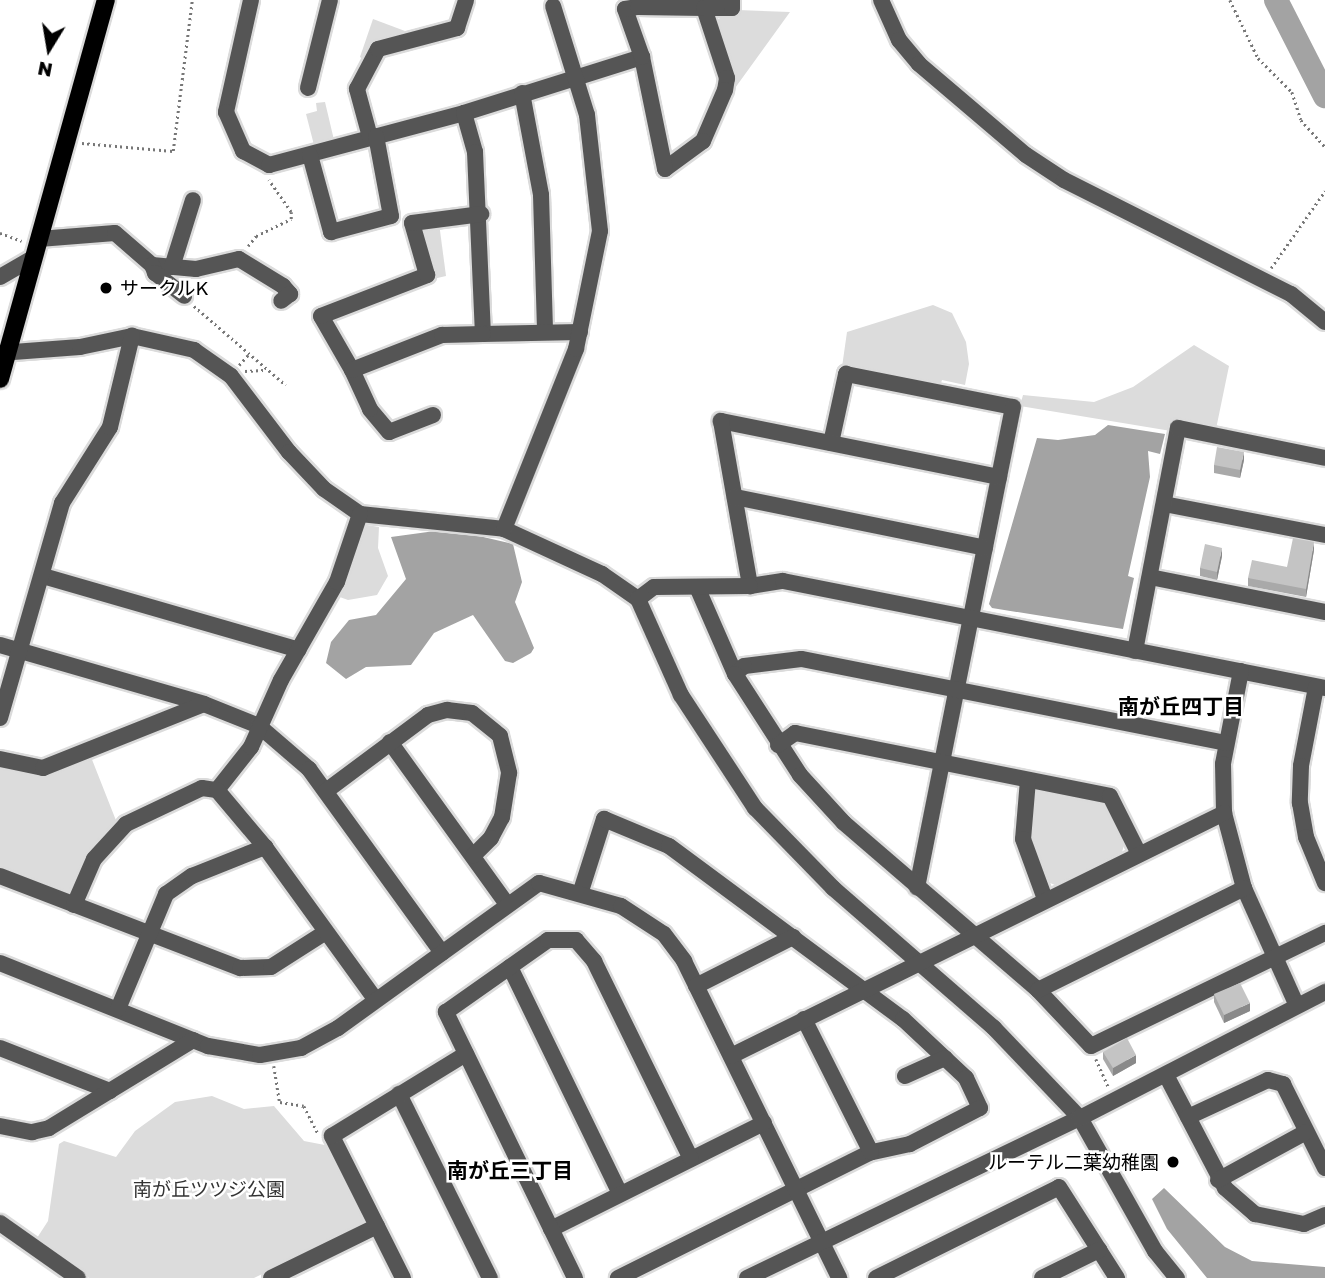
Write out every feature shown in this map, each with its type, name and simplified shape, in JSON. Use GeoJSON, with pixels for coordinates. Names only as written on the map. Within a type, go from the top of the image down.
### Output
{"type":"FeatureCollection","features":[{"type":"Feature","properties":{"kind":"main road"},"geometry":{"type":"LineString","coordinates":[[0,379],[3,353],[33,258],[30,240],[106,0]]}},
{"type":"Feature","properties":{"kind":"street"},"geometry":{"type":"LineString","coordinates":[[251,0],[226,112],[243,151],[269,165],[464,113],[642,57]]}},
{"type":"Feature","properties":{"kind":"street"},"geometry":{"type":"LineString","coordinates":[[308,88],[324,40],[330,0]]}},
{"type":"Feature","properties":{"kind":"street"},"geometry":{"type":"LineString","coordinates":[[310,155],[331,232],[391,216],[373,137],[357,89],[378,49],[457,28],[466,0]]}},
{"type":"Feature","properties":{"kind":"street"},"geometry":{"type":"LineString","coordinates":[[704,8],[727,78],[725,90],[703,141],[665,169],[642,57],[625,9],[704,8],[732,8],[732,0]]}},
{"type":"Feature","properties":{"kind":"street"},"geometry":{"type":"LineString","coordinates":[[881,0],[898,40],[919,64],[1026,155],[1064,180],[1297,298],[1325,322]]}},
{"type":"Feature","properties":{"kind":"street"},"geometry":{"type":"LineString","coordinates":[[504,528],[568,373],[580,332],[600,231],[593,152],[577,76],[553,6]]}},
{"type":"Feature","properties":{"kind":"street"},"geometry":{"type":"LineString","coordinates":[[522,93],[541,195],[545,332]]}},
{"type":"Feature","properties":{"kind":"street"},"geometry":{"type":"LineString","coordinates":[[464,113],[475,152],[481,214],[484,334]]}},
{"type":"Feature","properties":{"kind":"street"},"geometry":{"type":"LineString","coordinates":[[172,267],[193,200]]}},
{"type":"Feature","properties":{"kind":"street"},"geometry":{"type":"LineString","coordinates":[[432,415],[389,432],[370,409],[352,370],[321,316],[427,275],[412,223],[481,214]]}},
{"type":"Feature","properties":{"kind":"street"},"geometry":{"type":"LineString","coordinates":[[30,240],[115,233],[152,265],[155,273],[184,296]]}},
{"type":"Feature","properties":{"kind":"street"},"geometry":{"type":"LineString","coordinates":[[0,277],[33,258]]}},
{"type":"Feature","properties":{"kind":"street"},"geometry":{"type":"LineString","coordinates":[[152,265],[204,268],[239,259],[290,293],[281,301]]}},
{"type":"Feature","properties":{"kind":"street"},"geometry":{"type":"LineString","coordinates":[[352,370],[442,335],[580,332]]}},
{"type":"Feature","properties":{"kind":"street"},"geometry":{"type":"LineString","coordinates":[[0,718],[68,489],[110,427],[132,336]]}},
{"type":"Feature","properties":{"kind":"street"},"geometry":{"type":"LineString","coordinates":[[3,353],[80,347],[132,336],[194,350],[231,376],[298,461],[324,489],[360,514],[504,528],[602,574],[638,599],[681,695],[755,808],[833,888],[995,1028],[1080,1118],[1155,1251],[1177,1278]]}},
{"type":"Feature","properties":{"kind":"street"},"geometry":{"type":"LineString","coordinates":[[831,443],[845,374],[1013,407],[917,888]]}},
{"type":"Feature","properties":{"kind":"street"},"geometry":{"type":"LineString","coordinates":[[750,586],[721,421],[999,477]]}},
{"type":"Feature","properties":{"kind":"street"},"geometry":{"type":"LineString","coordinates":[[1135,651],[1178,428],[1325,457]]}},
{"type":"Feature","properties":{"kind":"street"},"geometry":{"type":"LineString","coordinates":[[735,497],[985,548]]}},
{"type":"Feature","properties":{"kind":"street"},"geometry":{"type":"LineString","coordinates":[[1164,504],[1325,535]]}},
{"type":"Feature","properties":{"kind":"street"},"geometry":{"type":"LineString","coordinates":[[217,790],[251,747],[299,650],[337,582],[360,514]]}},
{"type":"Feature","properties":{"kind":"street"},"geometry":{"type":"LineString","coordinates":[[43,576],[299,650]]}},
{"type":"Feature","properties":{"kind":"street"},"geometry":{"type":"LineString","coordinates":[[1150,577],[1325,611]]}},
{"type":"Feature","properties":{"kind":"street"},"geometry":{"type":"LineString","coordinates":[[638,599],[654,587],[750,586],[783,581],[1321,688],[1300,792],[1306,837],[1325,883]]}},
{"type":"Feature","properties":{"kind":"street"},"geometry":{"type":"LineString","coordinates":[[697,587],[735,674],[778,745],[844,823],[1038,990],[1091,1046],[1325,933]]}},
{"type":"Feature","properties":{"kind":"street"},"geometry":{"type":"LineString","coordinates":[[0,645],[204,704],[260,726],[298,757],[326,791],[442,953]]}},
{"type":"Feature","properties":{"kind":"street"},"geometry":{"type":"LineString","coordinates":[[735,674],[744,666],[801,659],[1226,743]]}},
{"type":"Feature","properties":{"kind":"street"},"geometry":{"type":"LineString","coordinates":[[1241,671],[1226,743],[1224,813],[1244,888],[1297,1006]]}},
{"type":"Feature","properties":{"kind":"street"},"geometry":{"type":"LineString","coordinates":[[0,759],[43,768],[204,704]]}},
{"type":"Feature","properties":{"kind":"street"},"geometry":{"type":"LineString","coordinates":[[326,791],[428,715],[447,710],[472,713],[493,726],[508,763],[508,794],[498,827],[473,856]]}},
{"type":"Feature","properties":{"kind":"street"},"geometry":{"type":"LineString","coordinates":[[778,745],[795,733],[1110,796],[1139,854]]}},
{"type":"Feature","properties":{"kind":"street"},"geometry":{"type":"LineString","coordinates":[[390,742],[507,904]]}},
{"type":"Feature","properties":{"kind":"street"},"geometry":{"type":"LineString","coordinates":[[1028,780],[1023,839],[1045,900]]}},
{"type":"Feature","properties":{"kind":"street"},"geometry":{"type":"LineString","coordinates":[[74,905],[94,859],[127,824],[202,788],[217,790],[265,847],[375,999]]}},
{"type":"Feature","properties":{"kind":"street"},"geometry":{"type":"LineString","coordinates":[[731,1056],[1224,813]]}},
{"type":"Feature","properties":{"kind":"street"},"geometry":{"type":"LineString","coordinates":[[580,894],[604,819],[692,859],[863,989],[945,1058],[966,1078],[980,1108],[909,1144],[871,1153],[618,1278]]}},
{"type":"Feature","properties":{"kind":"street"},"geometry":{"type":"LineString","coordinates":[[117,1009],[161,901],[173,888],[265,847]]}},
{"type":"Feature","properties":{"kind":"street"},"geometry":{"type":"LineString","coordinates":[[0,876],[148,934],[250,969],[282,962],[326,932]]}},
{"type":"Feature","properties":{"kind":"street"},"geometry":{"type":"LineString","coordinates":[[0,963],[193,1040],[233,1053],[272,1054],[313,1042],[539,883],[635,913],[664,934],[696,986],[839,1278]]}},
{"type":"Feature","properties":{"kind":"street"},"geometry":{"type":"LineString","coordinates":[[1038,990],[1244,888]]}},
{"type":"Feature","properties":{"kind":"street"},"geometry":{"type":"LineString","coordinates":[[575,1278],[446,1012],[548,940],[566,937],[583,946],[691,1159]]}},
{"type":"Feature","properties":{"kind":"street"},"geometry":{"type":"LineString","coordinates":[[696,986],[793,937]]}},
{"type":"Feature","properties":{"kind":"street"},"geometry":{"type":"LineString","coordinates":[[510,967],[620,1194]]}},
{"type":"Feature","properties":{"kind":"street"},"geometry":{"type":"LineString","coordinates":[[747,1278],[1080,1118],[1325,992]]}},
{"type":"Feature","properties":{"kind":"street"},"geometry":{"type":"LineString","coordinates":[[804,1019],[871,1153]]}},
{"type":"Feature","properties":{"kind":"street"},"geometry":{"type":"LineString","coordinates":[[0,1126],[38,1131],[193,1040]]}},
{"type":"Feature","properties":{"kind":"street"},"geometry":{"type":"LineString","coordinates":[[0,1048],[110,1091]]}},
{"type":"Feature","properties":{"kind":"street"},"geometry":{"type":"LineString","coordinates":[[403,1278],[332,1136],[466,1054]]}},
{"type":"Feature","properties":{"kind":"street"},"geometry":{"type":"LineString","coordinates":[[905,1076],[945,1058]]}},
{"type":"Feature","properties":{"kind":"street"},"geometry":{"type":"LineString","coordinates":[[1166,1075],[1218,1180],[1255,1213],[1304,1224],[1325,1215]]}},
{"type":"Feature","properties":{"kind":"street"},"geometry":{"type":"LineString","coordinates":[[1188,1117],[1268,1080],[1283,1084],[1325,1168]]}},
{"type":"Feature","properties":{"kind":"street"},"geometry":{"type":"LineString","coordinates":[[399,1094],[489,1278]]}},
{"type":"Feature","properties":{"kind":"street"},"geometry":{"type":"LineString","coordinates":[[551,1229],[764,1123]]}},
{"type":"Feature","properties":{"kind":"street"},"geometry":{"type":"LineString","coordinates":[[1218,1180],[1307,1132]]}},
{"type":"Feature","properties":{"kind":"street"},"geometry":{"type":"LineString","coordinates":[[876,1278],[896,1274],[1059,1187],[1116,1278]]}},
{"type":"Feature","properties":{"kind":"street"},"geometry":{"type":"LineString","coordinates":[[0,1223],[78,1278]]}},
{"type":"Feature","properties":{"kind":"street"},"geometry":{"type":"LineString","coordinates":[[271,1278],[377,1226]]}},
{"type":"Feature","properties":{"kind":"street"},"geometry":{"type":"LineString","coordinates":[[1042,1278],[1099,1250]]}},
{"type":"Feature","properties":{"kind":"path"},"geometry":{"type":"LineString","coordinates":[[82,143],[173,151],[192,0]]}},
{"type":"Feature","properties":{"kind":"path"},"geometry":{"type":"LineString","coordinates":[[1230,0],[1258,58],[1292,92],[1301,120],[1325,147]]}},
{"type":"Feature","properties":{"kind":"path"},"geometry":{"type":"LineString","coordinates":[[239,259],[252,238],[291,219],[261,161]]}},
{"type":"Feature","properties":{"kind":"path"},"geometry":{"type":"LineString","coordinates":[[1262,281],[1325,191]]}},
{"type":"Feature","properties":{"kind":"path"},"geometry":{"type":"LineString","coordinates":[[0,233],[30,240]]}},
{"type":"Feature","properties":{"kind":"path"},"geometry":{"type":"LineString","coordinates":[[184,296],[286,385]]}},
{"type":"Feature","properties":{"kind":"path"},"geometry":{"type":"LineString","coordinates":[[249,354],[236,369],[239,372],[266,370]]}},
{"type":"Feature","properties":{"kind":"path"},"geometry":{"type":"LineString","coordinates":[[1091,1046],[1108,1086]]}},
{"type":"Feature","properties":{"kind":"path"},"geometry":{"type":"LineString","coordinates":[[272,1054],[280,1102],[304,1106],[323,1142],[332,1136]]}},
{"type":"Feature","properties":{"kind":"green space"},"geometry":{"type":"Polygon","coordinates":[[[738,10],[790,12],[730,95],[715,24],[722,15],[737,16],[738,10]]]}},
{"type":"Feature","properties":{"kind":"green space"},"geometry":{"type":"Polygon","coordinates":[[[373,19],[405,31],[364,60],[360,57],[373,19]]]}},
{"type":"Feature","properties":{"kind":"green space"},"geometry":{"type":"Polygon","coordinates":[[[325,102],[334,140],[314,145],[306,114],[317,111],[316,103],[325,102]]]}},
{"type":"Feature","properties":{"kind":"green space"},"geometry":{"type":"Polygon","coordinates":[[[439,223],[446,276],[433,279],[421,233],[424,226],[439,223]]]}},
{"type":"Feature","properties":{"kind":"green space"},"geometry":{"type":"Polygon","coordinates":[[[933,305],[952,313],[966,342],[969,364],[965,385],[942,380],[940,386],[842,367],[847,332],[933,305]]]}},
{"type":"Feature","properties":{"kind":"green space"},"geometry":{"type":"Polygon","coordinates":[[[1194,345],[1229,366],[1216,429],[1174,420],[1171,431],[1020,406],[1023,395],[1094,402],[1133,387],[1194,345]]]}},
{"type":"Feature","properties":{"kind":"green space"},"geometry":{"type":"Polygon","coordinates":[[[367,525],[379,527],[378,548],[388,576],[377,595],[348,600],[337,596],[367,525]]]}},
{"type":"Feature","properties":{"kind":"green space"},"geometry":{"type":"Polygon","coordinates":[[[91,757],[117,823],[91,849],[73,889],[66,894],[0,870],[0,768],[43,776],[91,757]]]}},
{"type":"Feature","properties":{"kind":"green space"},"geometry":{"type":"Polygon","coordinates":[[[1038,790],[1101,801],[1109,808],[1125,842],[1122,852],[1055,885],[1045,881],[1030,837],[1031,795],[1038,790]]]}},
{"type":"Feature","properties":{"kind":"green space","name":"南が丘ツツジ公園"},"geometry":{"type":"Polygon","coordinates":[[[212,1096],[244,1109],[274,1106],[304,1141],[330,1146],[365,1215],[361,1226],[254,1278],[89,1278],[37,1238],[48,1221],[59,1144],[64,1141],[116,1157],[135,1131],[175,1102],[212,1096]]]}},
{"type":"Feature","properties":{"kind":"shaded area"},"geometry":{"type":"Polygon","coordinates":[[[1108,425],[1165,434],[1160,454],[1148,451],[1150,477],[1128,576],[1134,578],[1123,629],[992,608],[989,604],[1037,438],[1058,440],[1095,435],[1108,425]]]}},
{"type":"Feature","properties":{"kind":"shaded area"},"geometry":{"type":"Polygon","coordinates":[[[436,526],[513,544],[522,582],[515,602],[534,648],[531,653],[513,663],[505,661],[473,615],[434,633],[411,665],[366,667],[346,679],[326,663],[331,642],[349,620],[376,615],[406,579],[391,537],[435,531],[436,526]]]}},
{"type":"Feature","properties":{"kind":"shaded area"},"geometry":{"type":"Polygon","coordinates":[[[1164,1188],[1225,1247],[1252,1261],[1325,1267],[1325,1278],[1207,1278],[1167,1229],[1152,1199],[1164,1188]]]}},
{"type":"Feature","properties":{"kind":"building"},"geometry":{"type":"Polygon","coordinates":[[[1217,447],[1244,452],[1240,470],[1214,465],[1217,447]]]}},
{"type":"Feature","properties":{"kind":"building"},"geometry":{"type":"Polygon","coordinates":[[[1293,538],[1314,542],[1306,589],[1248,578],[1252,560],[1287,567],[1293,538]]]}},
{"type":"Feature","properties":{"kind":"building"},"geometry":{"type":"Polygon","coordinates":[[[1205,544],[1222,548],[1217,572],[1200,568],[1205,544]]]}},
{"type":"Feature","properties":{"kind":"building"},"geometry":{"type":"Polygon","coordinates":[[[1240,983],[1250,1003],[1224,1015],[1214,994],[1240,983]]]}},
{"type":"Feature","properties":{"kind":"building"},"geometry":{"type":"Polygon","coordinates":[[[1127,1038],[1136,1055],[1113,1068],[1103,1052],[1127,1038]]]}},
{"type":"Feature","properties":{"kind":"waterway"},"geometry":{"type":"LineString","coordinates":[[1276,0],[1325,96]]}},
{"type":"Feature","properties":{"kind":"place","name":"サークルK"},"geometry":{"type":"Point","coordinates":[106,288]}},
{"type":"Feature","properties":{"kind":"place","name":"ルーテル二葉幼稚園"},"geometry":{"type":"Point","coordinates":[1173,1162]}},
{"type":"Feature","properties":{"kind":"district","name":"南が丘四丁目"},"geometry":{"type":"Point","coordinates":[1181,706]}},
{"type":"Feature","properties":{"kind":"district","name":"南が丘三丁目"},"geometry":{"type":"Point","coordinates":[510,1170]}}]}
